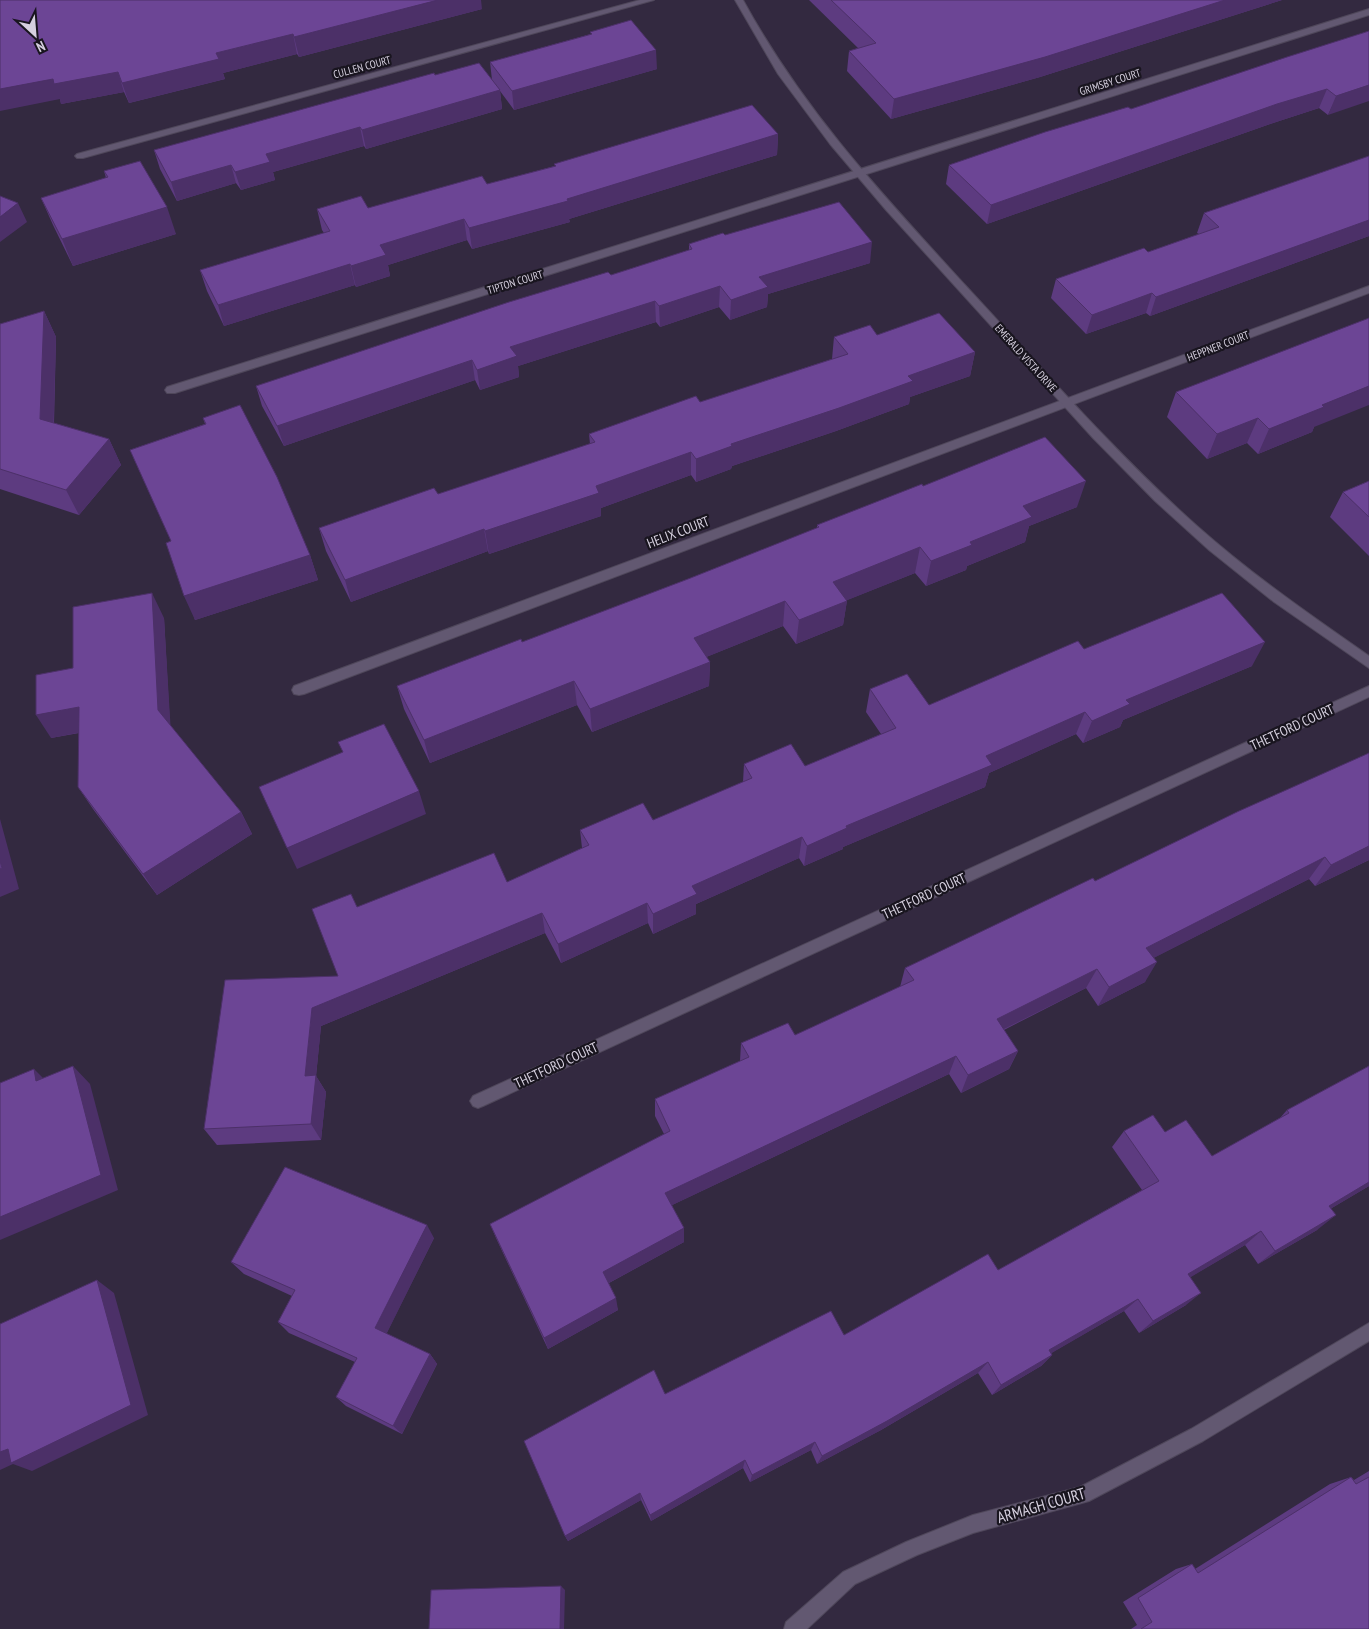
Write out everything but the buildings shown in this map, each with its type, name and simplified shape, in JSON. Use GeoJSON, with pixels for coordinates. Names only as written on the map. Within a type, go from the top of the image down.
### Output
{"type":"FeatureCollection","features":[{"type":"Feature","properties":{"kind":"street","name":"CULLEN COURT"},"geometry":{"type":"LineString","coordinates":[[80,156],[650,0]]}},
{"type":"Feature","properties":{"kind":"street","name":"EMERALD VISTA DRIVE"},"geometry":{"type":"LineString","coordinates":[[739,0],[752,27],[784,78],[858,174],[1122,462],[1194,530],[1274,594],[1369,663]]}},
{"type":"Feature","properties":{"kind":"street","name":"GRIMSBY COURT"},"geometry":{"type":"LineString","coordinates":[[858,174],[1369,12]]}},
{"type":"Feature","properties":{"kind":"street","name":"TIPTON COURT"},"geometry":{"type":"LineString","coordinates":[[171,390],[858,174]]}},
{"type":"Feature","properties":{"kind":"street","name":"HEPPNER COURT"},"geometry":{"type":"LineString","coordinates":[[1067,402],[1369,290]]}},
{"type":"Feature","properties":{"kind":"street","name":"HELIX COURT"},"geometry":{"type":"LineString","coordinates":[[299,690],[1067,402]]}},
{"type":"Feature","properties":{"kind":"street","name":"THETFORD COURT"},"geometry":{"type":"LineString","coordinates":[[478,1101],[1369,691]]}},
{"type":"Feature","properties":{"kind":"street","name":"ARMAGH COURT"},"geometry":{"type":"LineString","coordinates":[[793,1629],[849,1578],[912,1548],[973,1524],[1083,1495],[1197,1435],[1369,1331]]}}]}
